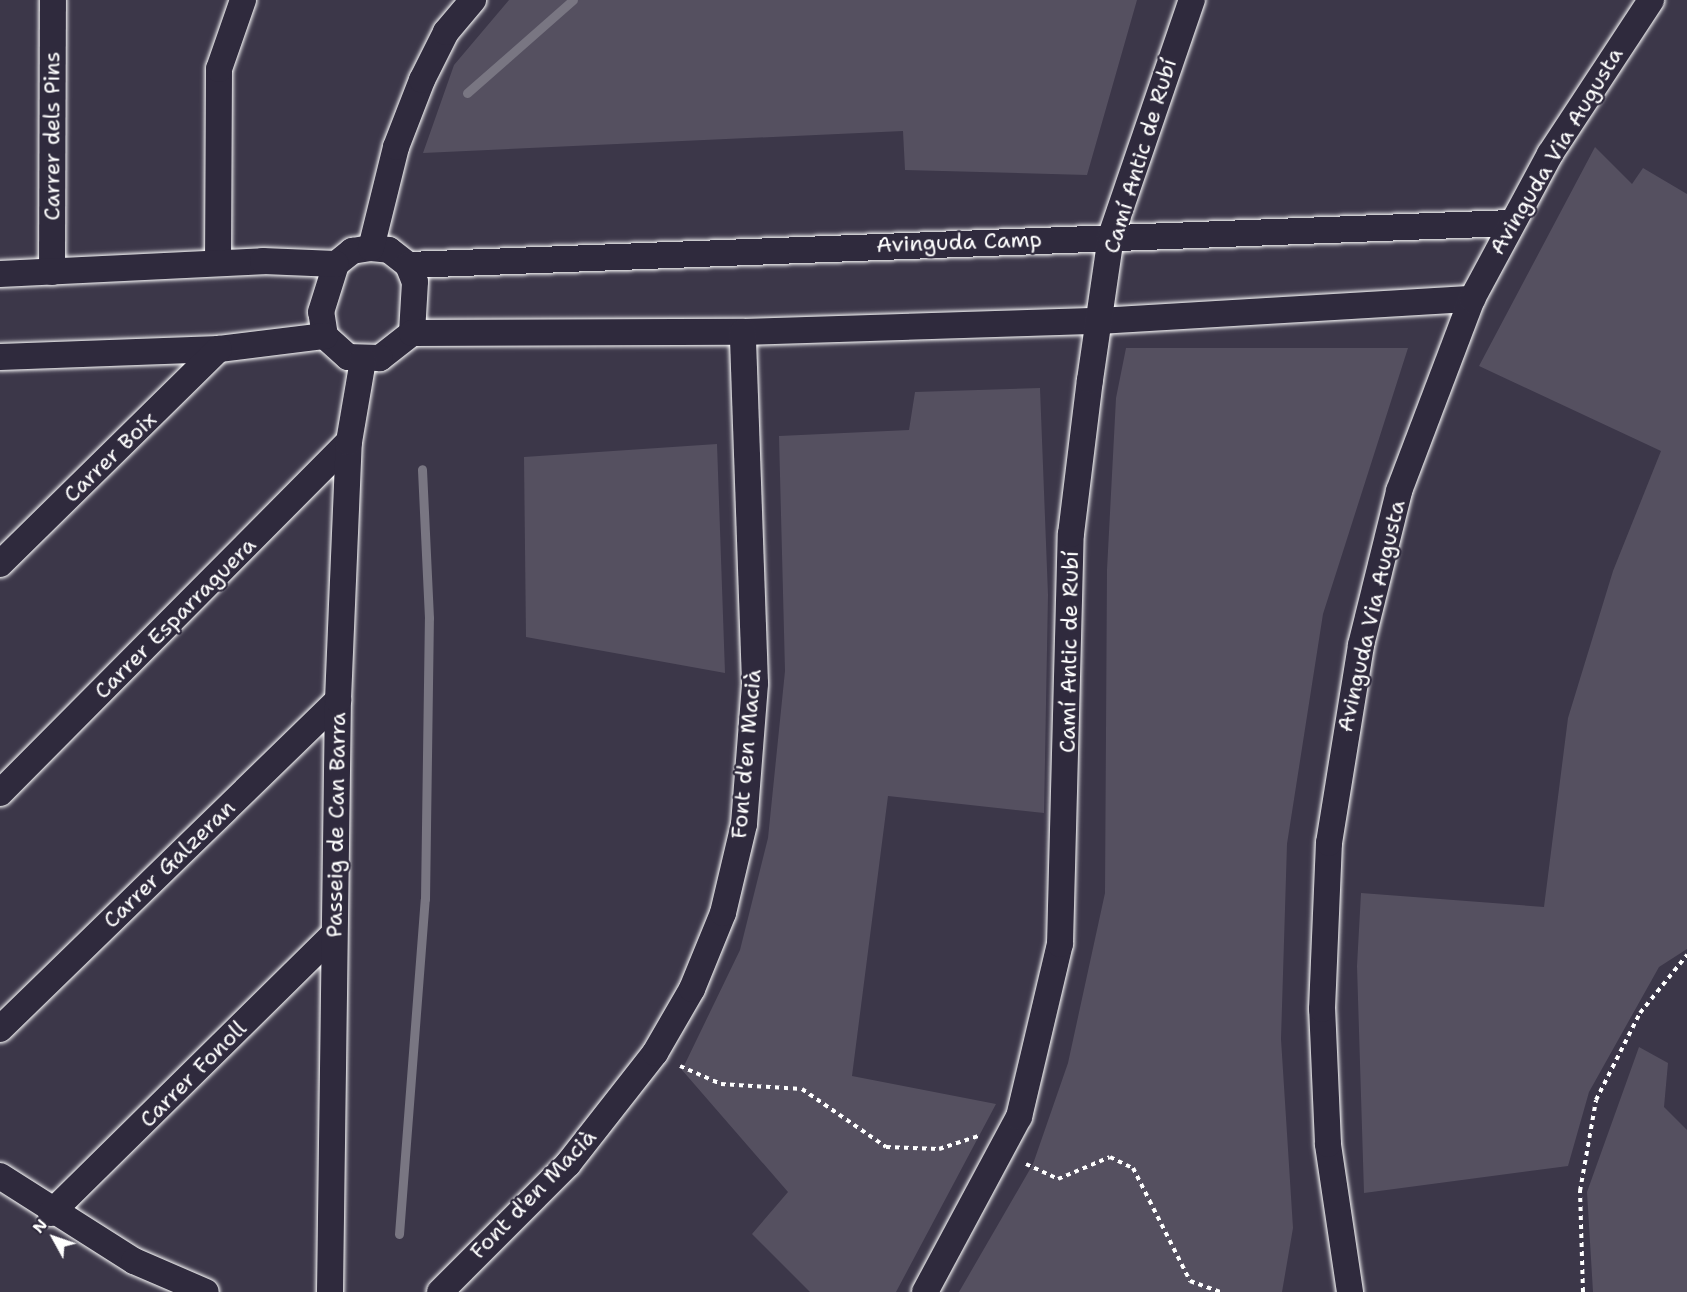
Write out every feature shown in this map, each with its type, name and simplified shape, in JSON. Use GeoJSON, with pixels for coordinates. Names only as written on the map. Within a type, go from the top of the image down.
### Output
{"type":"FeatureCollection","features":[{"type":"Feature","properties":{"kind":"street","name":"Carrer dels Pins"},"geometry":{"type":"LineString","coordinates":[[52,272],[53,0]]}},
{"type":"Feature","properties":{"kind":"street"},"geometry":{"type":"LineString","coordinates":[[218,263],[219,69],[243,0]]}},
{"type":"Feature","properties":{"kind":"street"},"geometry":{"type":"LineString","coordinates":[[371,248],[396,147],[422,80],[446,32],[473,0]]}},
{"type":"Feature","properties":{"kind":"street","name":"Camí Antic de Rubí"},"geometry":{"type":"LineString","coordinates":[[925,1292],[1004,1149],[1035,1065],[1060,944],[1071,534],[1111,236],[1192,0]]}},
{"type":"Feature","properties":{"kind":"street","name":"Avinguda Via Augusta"},"geometry":{"type":"LineString","coordinates":[[1350,1292],[1328,1144],[1322,1009],[1329,843],[1340,755],[1360,645],[1399,491],[1472,299],[1509,223],[1651,0]]}},
{"type":"Feature","properties":{"kind":"street","name":"Avinguda Camp"},"geometry":{"type":"LineString","coordinates":[[408,266],[1111,236],[1509,223]]}},
{"type":"Feature","properties":{"kind":"street"},"geometry":{"type":"LineString","coordinates":[[412,333],[415,282],[408,266],[389,250],[371,248],[351,251],[336,264],[321,312],[325,336],[348,357],[363,360],[380,358],[412,333],[743,332],[1099,321],[1472,299]]}},
{"type":"Feature","properties":{"kind":"street"},"geometry":{"type":"LineString","coordinates":[[0,274],[218,263],[336,264]]}},
{"type":"Feature","properties":{"kind":"street","name":"Font d'en Macià"},"geometry":{"type":"LineString","coordinates":[[440,1292],[568,1164],[655,1053],[692,989],[723,913],[744,824],[755,683],[743,332]]}},
{"type":"Feature","properties":{"kind":"street"},"geometry":{"type":"LineString","coordinates":[[0,357],[219,349],[325,336]]}},
{"type":"Feature","properties":{"kind":"street","name":"Carrer Boix"},"geometry":{"type":"LineString","coordinates":[[0,564],[219,349]]}},
{"type":"Feature","properties":{"kind":"street","name":"Passeig de Can Barra"},"geometry":{"type":"LineString","coordinates":[[330,1292],[338,700],[349,442],[363,360]]}},
{"type":"Feature","properties":{"kind":"street","name":"Carrer Esparraguera"},"geometry":{"type":"LineString","coordinates":[[0,793],[349,442]]}},
{"type":"Feature","properties":{"kind":"street","name":"Carrer Galzeran"},"geometry":{"type":"LineString","coordinates":[[0,1029],[338,700]]}},
{"type":"Feature","properties":{"kind":"street","name":"Carrer Fonoll"},"geometry":{"type":"LineString","coordinates":[[51,1213],[334,934]]}},
{"type":"Feature","properties":{"kind":"street"},"geometry":{"type":"LineString","coordinates":[[0,1176],[51,1213],[134,1262],[206,1292]]}},
{"type":"Feature","properties":{"kind":"street"},"geometry":{"type":"LineString","coordinates":[[1332,1292],[1344,1258]]}},
{"type":"Feature","properties":{"kind":"path"},"geometry":{"type":"LineString","coordinates":[[1583,1292],[1580,1191],[1596,1100],[1640,1013],[1687,955]]}},
{"type":"Feature","properties":{"kind":"path"},"geometry":{"type":"LineString","coordinates":[[655,1053],[721,1084],[802,1089],[886,1147],[939,1149],[975,1134],[1058,1179],[1110,1157],[1133,1168],[1190,1281],[1220,1292]]}},
{"type":"Feature","properties":{"kind":"shaded area"},"geometry":{"type":"Polygon","coordinates":[[[509,0],[1137,0],[1087,175],[905,170],[903,131],[423,153],[454,65],[509,0]]]}},
{"type":"Feature","properties":{"kind":"shaded area"},"geometry":{"type":"Polygon","coordinates":[[[1595,147],[1632,184],[1643,168],[1687,194],[1687,949],[1659,967],[1589,1092],[1568,1166],[1364,1193],[1357,966],[1361,893],[1544,907],[1568,718],[1613,571],[1661,451],[1479,366],[1595,147]]]}},
{"type":"Feature","properties":{"kind":"shaded area"},"geometry":{"type":"Polygon","coordinates":[[[1126,348],[1408,348],[1323,614],[1287,844],[1281,1039],[1293,1228],[1282,1292],[959,1292],[1033,1164],[1068,1063],[1105,893],[1107,570],[1116,398],[1126,348]]]}},
{"type":"Feature","properties":{"kind":"shaded area"},"geometry":{"type":"Polygon","coordinates":[[[1040,388],[1048,595],[1044,813],[888,796],[852,1076],[996,1104],[896,1292],[810,1292],[752,1234],[788,1192],[682,1070],[740,950],[768,838],[785,671],[779,436],[909,430],[915,392],[1040,388]]]}},
{"type":"Feature","properties":{"kind":"shaded area"},"geometry":{"type":"Polygon","coordinates":[[[717,444],[725,673],[526,637],[524,457],[717,444]]]}},
{"type":"Feature","properties":{"kind":"shaded area"},"geometry":{"type":"Polygon","coordinates":[[[1639,1047],[1668,1063],[1664,1107],[1687,1130],[1687,1292],[1593,1292],[1587,1192],[1639,1047]]]}},
{"type":"Feature","properties":{"kind":"waterway"},"geometry":{"type":"LineString","coordinates":[[467,93],[573,0]]}},
{"type":"Feature","properties":{"kind":"waterway"},"geometry":{"type":"LineString","coordinates":[[399,1234],[425,899],[429,618],[422,469]]}}]}
